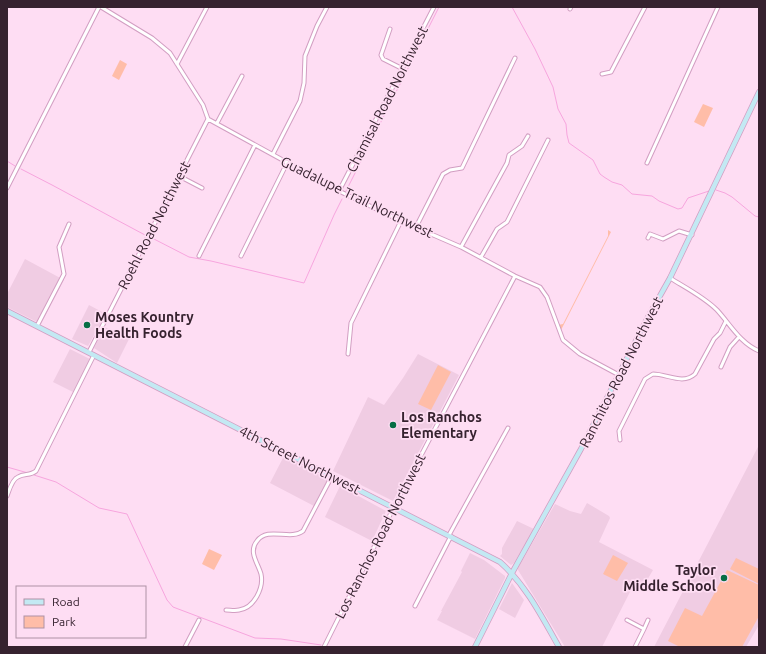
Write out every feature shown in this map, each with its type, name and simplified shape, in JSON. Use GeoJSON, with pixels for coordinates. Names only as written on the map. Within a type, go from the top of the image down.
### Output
{"type":"FeatureCollection","features":[{"type":"Feature","properties":{"kind":"main road","name":"Ranchitos Road Northwest"},"geometry":{"type":"LineString","coordinates":[[475,647],[512,574],[581,449],[618,375],[670,278],[692,235],[759,92]]}},
{"type":"Feature","properties":{"kind":"main road","name":"4th Street Northwest"},"geometry":{"type":"LineString","coordinates":[[7,311],[450,535],[500,562],[512,574],[533,602],[559,647]]}},
{"type":"Feature","properties":{"kind":"street"},"geometry":{"type":"LineString","coordinates":[[7,188],[100,7],[152,38],[170,53],[203,104],[208,119]]}},
{"type":"Feature","properties":{"kind":"street"},"geometry":{"type":"LineString","coordinates":[[177,64],[208,7]]}},
{"type":"Feature","properties":{"kind":"street"},"geometry":{"type":"LineString","coordinates":[[273,154],[300,102],[304,83],[305,56],[317,26],[327,7]]}},
{"type":"Feature","properties":{"kind":"street","name":"Chamisal Road Northwest"},"geometry":{"type":"LineString","coordinates":[[339,191],[434,7]]}},
{"type":"Feature","properties":{"kind":"street"},"geometry":{"type":"LineString","coordinates":[[602,74],[611,72],[644,7]]}},
{"type":"Feature","properties":{"kind":"street"},"geometry":{"type":"LineString","coordinates":[[647,163],[718,7]]}},
{"type":"Feature","properties":{"kind":"street"},"geometry":{"type":"LineString","coordinates":[[390,29],[381,55],[383,59],[403,69]]}},
{"type":"Feature","properties":{"kind":"street"},"geometry":{"type":"LineString","coordinates":[[416,227],[442,174],[450,170],[462,168],[514,58]]}},
{"type":"Feature","properties":{"kind":"street"},"geometry":{"type":"LineString","coordinates":[[216,123],[242,76]]}},
{"type":"Feature","properties":{"kind":"street","name":"Guadalupe Trail Northwest"},"geometry":{"type":"LineString","coordinates":[[208,119],[339,191],[400,221],[461,247],[515,276],[540,287],[547,296],[563,340],[580,354],[618,375]]}},
{"type":"Feature","properties":{"kind":"street","name":"Roehl Road Northwest"},"geometry":{"type":"LineString","coordinates":[[89,352],[208,119]]}},
{"type":"Feature","properties":{"kind":"street"},"geometry":{"type":"LineString","coordinates":[[461,247],[507,163],[509,155],[522,146],[528,136]]}},
{"type":"Feature","properties":{"kind":"street"},"geometry":{"type":"LineString","coordinates":[[480,257],[496,229],[507,222],[548,140]]}},
{"type":"Feature","properties":{"kind":"street"},"geometry":{"type":"LineString","coordinates":[[199,256],[255,145]]}},
{"type":"Feature","properties":{"kind":"street"},"geometry":{"type":"LineString","coordinates":[[241,256],[287,163]]}},
{"type":"Feature","properties":{"kind":"street"},"geometry":{"type":"LineString","coordinates":[[179,176],[202,188]]}},
{"type":"Feature","properties":{"kind":"street"},"geometry":{"type":"LineString","coordinates":[[348,354],[350,323],[400,221]]}},
{"type":"Feature","properties":{"kind":"street"},"geometry":{"type":"LineString","coordinates":[[37,326],[64,274],[59,247],[69,224]]}},
{"type":"Feature","properties":{"kind":"street"},"geometry":{"type":"LineString","coordinates":[[648,238],[650,234],[663,239],[679,231],[692,235]]}},
{"type":"Feature","properties":{"kind":"street","name":"Los Ranchos Road Northwest"},"geometry":{"type":"LineString","coordinates":[[324,647],[394,507],[515,276]]}},
{"type":"Feature","properties":{"kind":"street"},"geometry":{"type":"LineString","coordinates":[[670,278],[692,291],[712,306],[739,337],[759,351]]}},
{"type":"Feature","properties":{"kind":"street"},"geometry":{"type":"LineString","coordinates":[[620,440],[619,431],[645,379],[653,374],[682,379],[690,378],[695,374],[714,339],[726,322]]}},
{"type":"Feature","properties":{"kind":"street"},"geometry":{"type":"LineString","coordinates":[[721,366],[730,347],[739,337]]}},
{"type":"Feature","properties":{"kind":"street"},"geometry":{"type":"LineString","coordinates":[[7,496],[18,476],[30,475],[36,471],[94,355]]}},
{"type":"Feature","properties":{"kind":"street"},"geometry":{"type":"LineString","coordinates":[[415,606],[450,535],[508,428]]}},
{"type":"Feature","properties":{"kind":"street"},"geometry":{"type":"LineString","coordinates":[[226,610],[240,610],[249,605],[256,599],[260,591],[262,583],[261,574],[254,559],[254,545],[258,540],[267,534],[295,535],[303,531],[332,476]]}},
{"type":"Feature","properties":{"kind":"street"},"geometry":{"type":"LineString","coordinates":[[185,647],[199,620]]}},
{"type":"Feature","properties":{"kind":"street"},"geometry":{"type":"LineString","coordinates":[[627,620],[644,629]]}},
{"type":"Feature","properties":{"kind":"street"},"geometry":{"type":"LineString","coordinates":[[635,647],[648,620]]}},
{"type":"Feature","properties":{"kind":"shaded area"},"geometry":{"type":"Polygon","coordinates":[[[25,259],[64,280],[41,324],[7,307],[7,294],[25,259]]]}},
{"type":"Feature","properties":{"kind":"shaded area"},"geometry":{"type":"Polygon","coordinates":[[[89,305],[106,314],[88,346],[72,339],[89,305]]]}},
{"type":"Feature","properties":{"kind":"shaded area"},"geometry":{"type":"Polygon","coordinates":[[[105,327],[129,339],[117,363],[94,348],[105,327]]]}},
{"type":"Feature","properties":{"kind":"shaded area"},"geometry":{"type":"Polygon","coordinates":[[[70,349],[90,359],[73,392],[53,382],[70,349]]]}},
{"type":"Feature","properties":{"kind":"shaded area","name":"Los Ranchos Elementary"},"geometry":{"type":"Polygon","coordinates":[[[418,354],[459,375],[393,501],[333,471],[368,397],[384,405],[418,354]]]}},
{"type":"Feature","properties":{"kind":"shaded area","name":"Taylor Middle School"},"geometry":{"type":"Polygon","coordinates":[[[759,445],[759,625],[746,647],[654,647],[759,445]]]}},
{"type":"Feature","properties":{"kind":"shaded area"},"geometry":{"type":"Polygon","coordinates":[[[284,456],[328,479],[314,506],[270,483],[284,456]]]}},
{"type":"Feature","properties":{"kind":"shaded area"},"geometry":{"type":"Polygon","coordinates":[[[340,486],[386,511],[372,541],[325,517],[340,486]]]}},
{"type":"Feature","properties":{"kind":"shaded area"},"geometry":{"type":"Polygon","coordinates":[[[587,503],[610,518],[599,542],[653,570],[643,587],[634,584],[602,647],[565,647],[518,568],[555,504],[581,514],[587,503]]]}},
{"type":"Feature","properties":{"kind":"shaded area"},"geometry":{"type":"Polygon","coordinates":[[[517,521],[534,529],[514,563],[511,565],[500,556],[502,554],[502,548],[517,521]]]}},
{"type":"Feature","properties":{"kind":"shaded area"},"geometry":{"type":"Polygon","coordinates":[[[470,553],[484,560],[505,576],[475,639],[437,620],[462,572],[461,571],[470,553]]]}},
{"type":"Feature","properties":{"kind":"shaded area"},"geometry":{"type":"Polygon","coordinates":[[[512,583],[524,600],[515,618],[499,609],[512,583]]]}},
{"type":"Feature","properties":{"kind":"green space"},"geometry":{"type":"Polygon","coordinates":[[[120,60],[127,64],[119,80],[112,76],[120,60]]]}},
{"type":"Feature","properties":{"kind":"green space"},"geometry":{"type":"Polygon","coordinates":[[[703,104],[713,108],[704,127],[694,122],[703,104]]]}},
{"type":"Feature","properties":{"kind":"green space"},"geometry":{"type":"Polygon","coordinates":[[[608,230],[611,232],[560,332],[558,325],[563,324],[608,236],[608,230]]]}},
{"type":"Feature","properties":{"kind":"green space"},"geometry":{"type":"Polygon","coordinates":[[[438,365],[451,372],[431,410],[418,404],[438,365]]]}},
{"type":"Feature","properties":{"kind":"green space"},"geometry":{"type":"Polygon","coordinates":[[[209,549],[222,555],[214,570],[202,564],[209,549]]]}},
{"type":"Feature","properties":{"kind":"green space"},"geometry":{"type":"Polygon","coordinates":[[[613,555],[628,563],[617,581],[603,574],[613,555]]]}},
{"type":"Feature","properties":{"kind":"green space"},"geometry":{"type":"Polygon","coordinates":[[[736,558],[759,569],[759,584],[730,569],[736,558]]]}},
{"type":"Feature","properties":{"kind":"green space"},"geometry":{"type":"Polygon","coordinates":[[[727,570],[759,585],[759,616],[742,647],[680,647],[668,641],[685,608],[702,616],[727,570]]]}},
{"type":"Feature","properties":{"kind":"waterway"},"geometry":{"type":"LineString","coordinates":[[346,191],[439,7]]}},
{"type":"Feature","properties":{"kind":"waterway"},"geometry":{"type":"LineString","coordinates":[[512,7],[535,49],[553,87],[558,109],[566,124],[569,143],[593,160],[600,174],[612,182],[622,185],[632,194],[652,196],[659,201],[678,209],[682,208],[688,198],[709,191]]}},
{"type":"Feature","properties":{"kind":"waterway"},"geometry":{"type":"LineString","coordinates":[[7,161],[15,166]]}},
{"type":"Feature","properties":{"kind":"waterway"},"geometry":{"type":"LineString","coordinates":[[21,169],[145,235]]}},
{"type":"Feature","properties":{"kind":"waterway"},"geometry":{"type":"LineString","coordinates":[[716,190],[732,197],[755,216],[759,217]]}},
{"type":"Feature","properties":{"kind":"waterway"},"geometry":{"type":"LineString","coordinates":[[152,238],[189,257],[304,283],[342,199]]}},
{"type":"Feature","properties":{"kind":"waterway"},"geometry":{"type":"LineString","coordinates":[[7,467],[28,473]]}},
{"type":"Feature","properties":{"kind":"waterway"},"geometry":{"type":"LineString","coordinates":[[34,475],[56,482],[99,508],[127,514],[167,600],[173,607],[255,638],[281,639],[321,645]]}},
{"type":"Feature","properties":{"kind":"place","name":"Moses Kountry Health Foods"},"geometry":{"type":"Point","coordinates":[87,325]}},
{"type":"Feature","properties":{"kind":"place","name":"Los Ranchos Elementary"},"geometry":{"type":"Point","coordinates":[393,425]}},
{"type":"Feature","properties":{"kind":"place","name":"Taylor Middle School"},"geometry":{"type":"Point","coordinates":[724,578]}}]}
